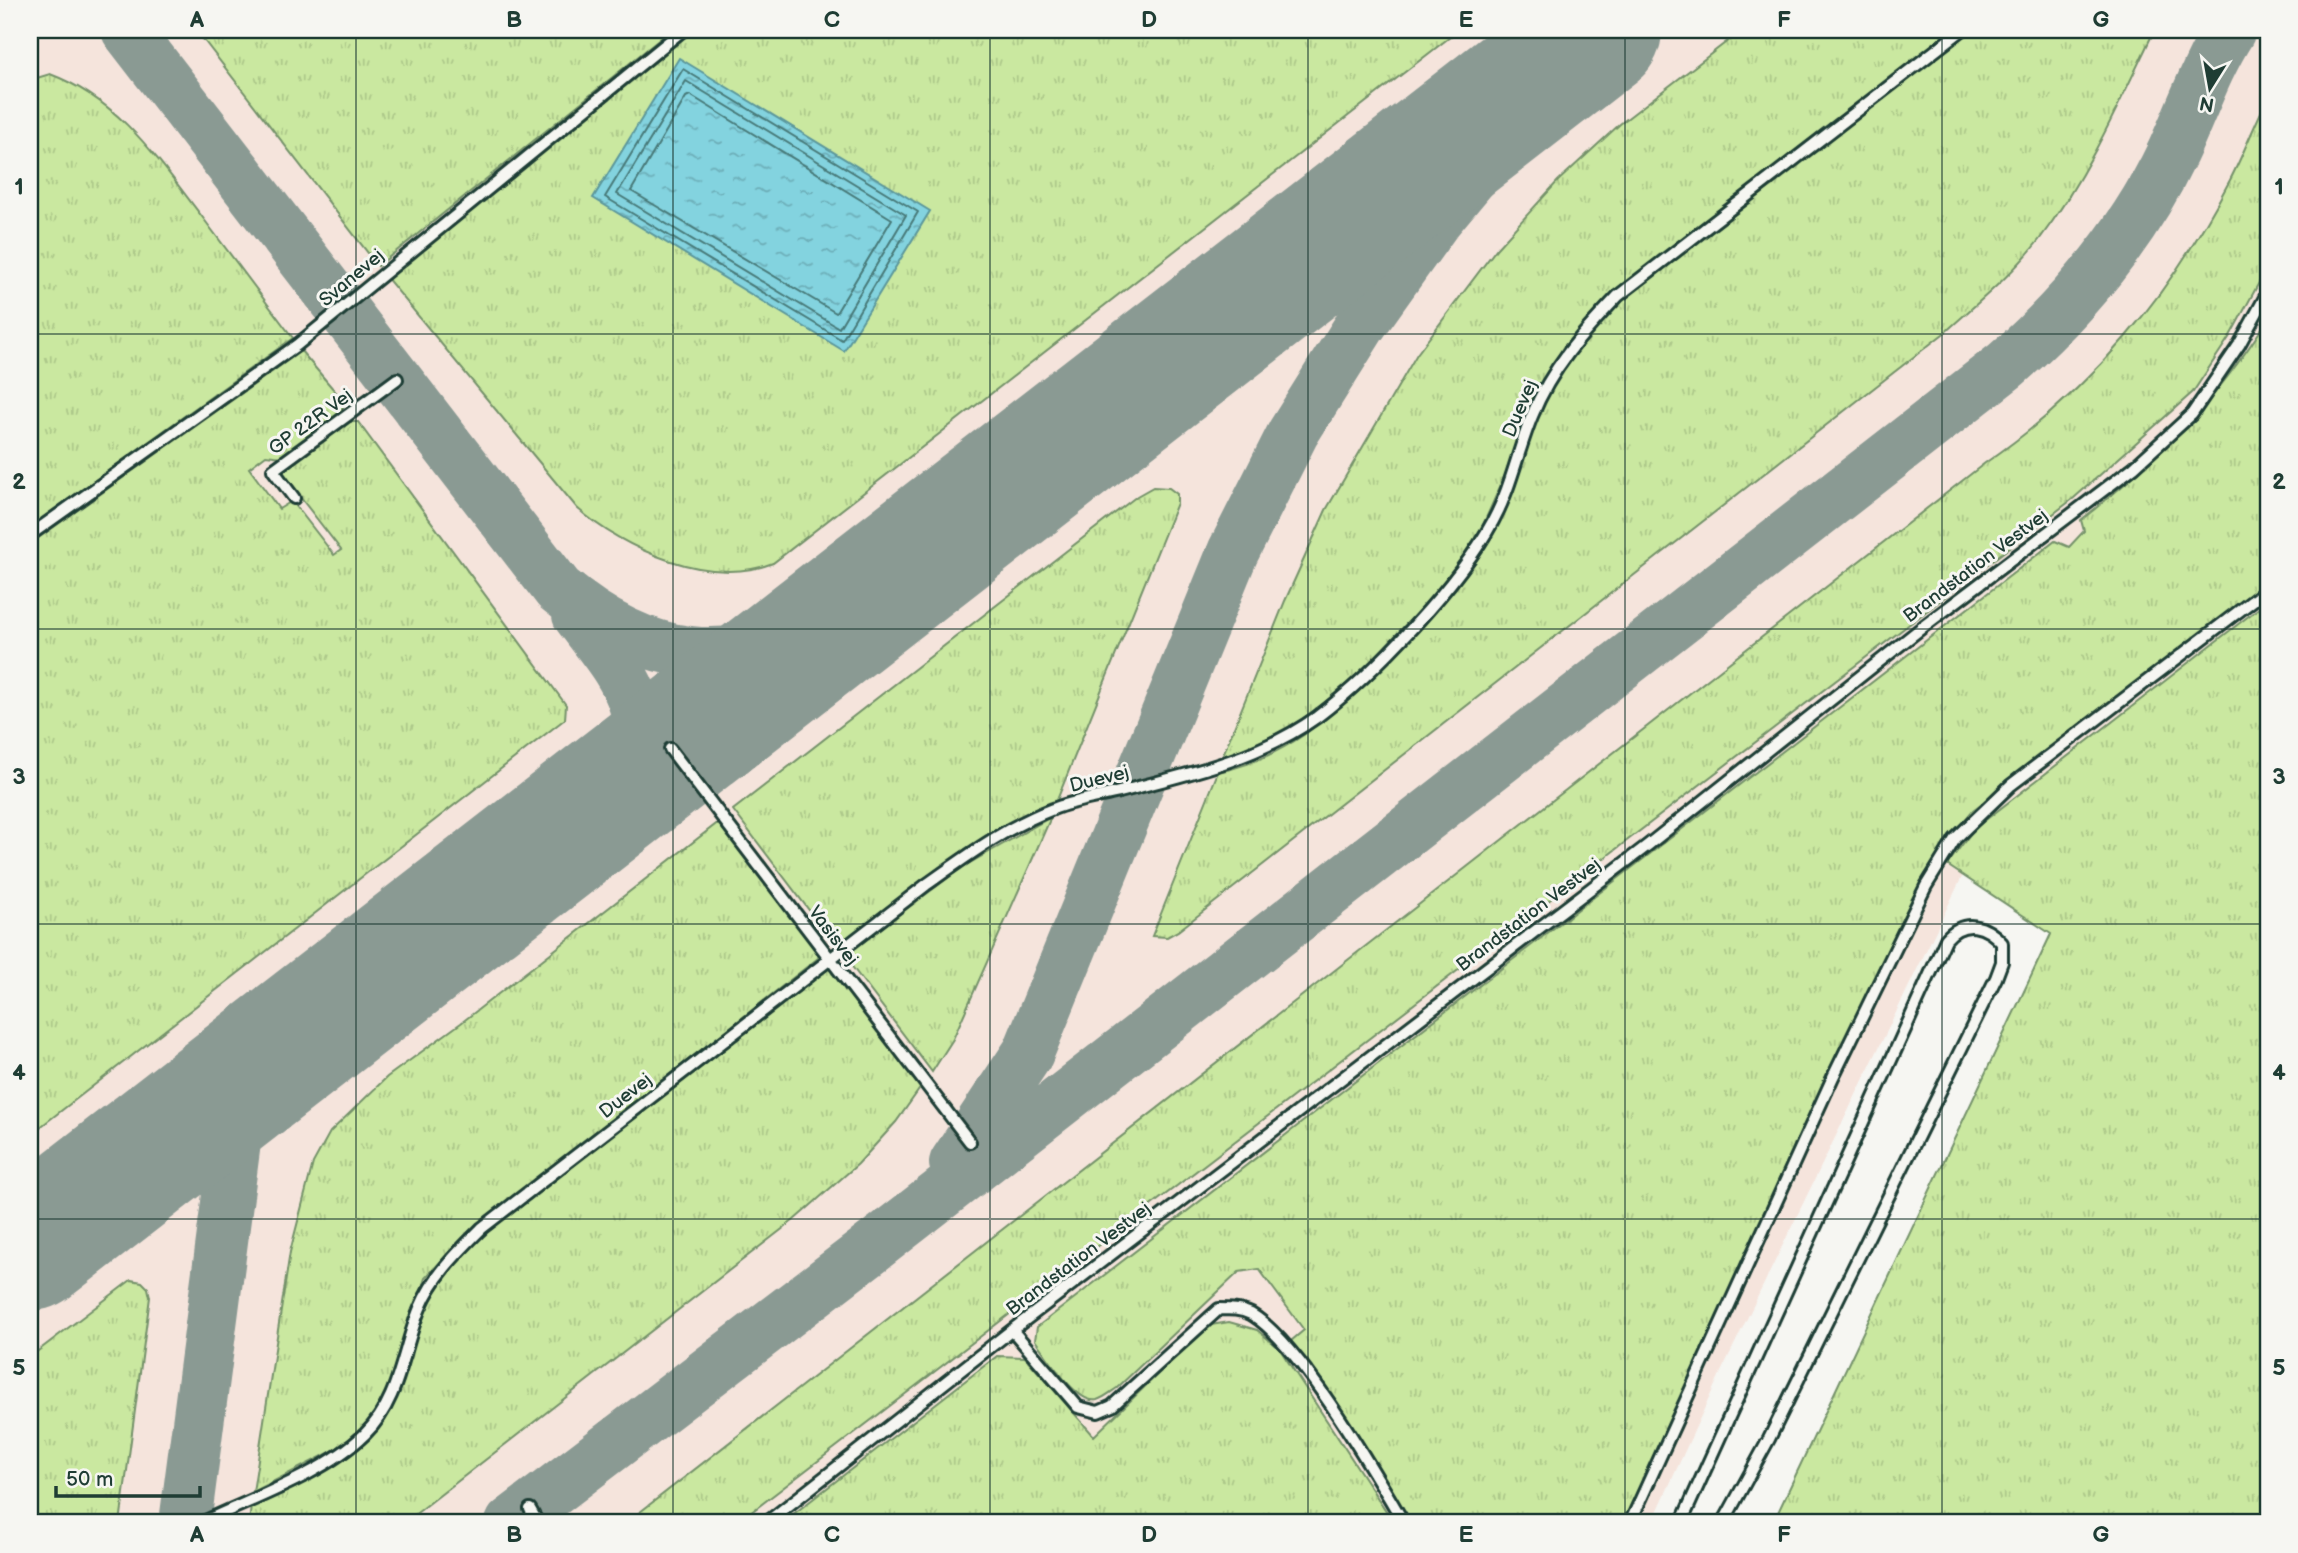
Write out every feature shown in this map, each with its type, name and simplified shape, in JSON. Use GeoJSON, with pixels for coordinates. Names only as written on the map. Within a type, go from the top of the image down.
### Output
{"type":"FeatureCollection","features":[{"type":"Feature","properties":{"kind":"lane","name":"Svanevej"},"geometry":{"type":"LineString","coordinates":[[30,534],[297,345],[381,273],[682,30]]}},
{"type":"Feature","properties":{"kind":"lane","name":"Duevej"},"geometry":{"type":"LineString","coordinates":[[201,1523],[335,1459],[366,1434],[394,1392],[420,1308],[437,1277],[482,1228],[926,885],[978,848],[1018,824],[1056,807],[1247,757],[1318,716],[1390,649],[1474,554],[1495,518],[1545,388],[1565,353],[1596,319],[1618,296],[1962,30]]}},
{"type":"Feature","properties":{"kind":"lane","name":"Brandstation Vestvej"},"geometry":{"type":"LineString","coordinates":[[766,1523],[1012,1330],[1648,845],[1924,626],[2134,467],[2192,414],[2239,345],[2268,292]]}},
{"type":"Feature","properties":{"kind":"lane","name":"GP 22R Vej"},"geometry":{"type":"LineString","coordinates":[[294,498],[273,470],[397,379]]}},
{"type":"Feature","properties":{"kind":"lane"},"geometry":{"type":"LineString","coordinates":[[1630,1523],[1833,1077],[1926,886],[1955,839],[2011,785],[2268,589]]}},
{"type":"Feature","properties":{"kind":"lane","name":"Vasisvej"},"geometry":{"type":"LineString","coordinates":[[670,749],[970,1142]]}},
{"type":"Feature","properties":{"kind":"lane"},"geometry":{"type":"LineString","coordinates":[[1681,1523],[1940,951],[1954,930],[1973,926],[1990,929],[2002,943],[2002,962],[1996,978],[1769,1439],[1723,1523]]}},
{"type":"Feature","properties":{"kind":"lane"},"geometry":{"type":"LineString","coordinates":[[1012,1330],[1078,1407],[1098,1412],[1112,1406],[1219,1309],[1250,1314],[1273,1332],[1298,1361],[1370,1465],[1405,1523]]}},
{"type":"Feature","properties":{"kind":"lane"},"geometry":{"type":"LineString","coordinates":[[530,1509],[538,1523]]}},
{"type":"Feature","properties":{"kind":"shaded area"},"geometry":{"type":"Polygon","coordinates":[[[30,30],[2268,30],[2268,603],[1981,838],[1721,1372],[1652,1523],[30,1523],[30,30]]]}},
{"type":"Feature","properties":{"kind":"green space"},"geometry":{"type":"Polygon","coordinates":[[[196,30],[671,30],[378,266],[196,30]]]}},
{"type":"Feature","properties":{"kind":"green space"},"geometry":{"type":"Polygon","coordinates":[[[693,30],[1459,30],[773,563],[722,571],[695,567],[643,550],[596,523],[577,508],[386,277],[693,30]]]}},
{"type":"Feature","properties":{"kind":"green space"},"geometry":{"type":"Polygon","coordinates":[[[1742,30],[1953,30],[1614,293],[1563,347],[1525,421],[1507,471],[1474,545],[1443,585],[1360,673],[1319,707],[1289,728],[1221,760],[1285,601],[1326,510],[1417,354],[1497,248],[1558,181],[1620,124],[1742,30]]]}},
{"type":"Feature","properties":{"kind":"green space"},"geometry":{"type":"Polygon","coordinates":[[[1972,30],[2163,30],[2161,35],[2153,33],[2087,165],[2056,216],[2028,253],[1943,334],[1178,931],[1167,937],[1152,936],[1218,772],[1263,758],[1313,728],[1402,644],[1457,585],[1488,542],[1507,507],[1535,422],[1555,378],[1598,324],[1622,299],[1972,30]]]}},
{"type":"Feature","properties":{"kind":"green space"},"geometry":{"type":"Polygon","coordinates":[[[50,74],[97,99],[136,134],[293,338],[30,527],[30,80],[50,74]]]}},
{"type":"Feature","properties":{"kind":"green space"},"geometry":{"type":"Polygon","coordinates":[[[2268,98],[2268,266],[2230,336],[2193,392],[2074,498],[737,1523],[626,1523],[2024,435],[2060,404],[2094,372],[2125,337],[2181,262],[2230,180],[2268,98]]]}},
{"type":"Feature","properties":{"kind":"green space"},"geometry":{"type":"Polygon","coordinates":[[[2268,319],[2268,583],[1973,810],[1941,849],[1904,915],[1624,1523],[1411,1523],[1291,1341],[1304,1330],[1259,1269],[1239,1272],[1117,1388],[1102,1398],[1089,1399],[1080,1395],[1063,1378],[1035,1340],[1037,1327],[2055,541],[2069,547],[2084,531],[2081,520],[2137,474],[2206,404],[2268,319]]]}},
{"type":"Feature","properties":{"kind":"green space"},"geometry":{"type":"Polygon","coordinates":[[[301,351],[345,403],[339,415],[282,457],[266,455],[249,468],[279,509],[292,501],[334,555],[341,550],[283,475],[286,466],[348,422],[358,422],[566,705],[565,719],[30,1135],[30,544],[301,351]]]}},
{"type":"Feature","properties":{"kind":"green space"},"geometry":{"type":"Polygon","coordinates":[[[1153,487],[1169,488],[1177,494],[1177,503],[1057,800],[968,847],[837,947],[733,810],[1137,496],[1153,487]]]}},
{"type":"Feature","properties":{"kind":"green space"},"geometry":{"type":"Polygon","coordinates":[[[2268,601],[2268,1523],[1773,1523],[2051,934],[1947,865],[1974,829],[2268,601]]]}},
{"type":"Feature","properties":{"kind":"green space"},"geometry":{"type":"Polygon","coordinates":[[[1051,817],[953,1039],[932,1072],[844,956],[961,868],[1051,817]]]}},
{"type":"Feature","properties":{"kind":"green space"},"geometry":{"type":"Polygon","coordinates":[[[724,818],[827,951],[466,1235],[425,1278],[391,1387],[372,1420],[354,1440],[253,1492],[290,1252],[313,1163],[330,1132],[387,1077],[461,1023],[724,818]]]}},
{"type":"Feature","properties":{"kind":"green space"},"geometry":{"type":"Polygon","coordinates":[[[837,962],[926,1080],[896,1122],[858,1164],[794,1220],[404,1523],[249,1523],[251,1506],[338,1463],[363,1444],[376,1429],[394,1397],[426,1309],[450,1271],[481,1237],[837,962]]]}},
{"type":"Feature","properties":{"kind":"green space"},"geometry":{"type":"Polygon","coordinates":[[[131,1280],[142,1282],[148,1288],[150,1297],[120,1523],[30,1523],[30,1357],[131,1280]]]}},
{"type":"Feature","properties":{"kind":"green space"},"geometry":{"type":"Polygon","coordinates":[[[1229,1322],[1257,1330],[1279,1348],[1394,1523],[782,1523],[997,1356],[1025,1357],[1094,1436],[1196,1337],[1211,1325],[1229,1322]]]}},
{"type":"Feature","properties":{"kind":"water"},"geometry":{"type":"Polygon","coordinates":[[[679,58],[930,211],[844,351],[593,198],[679,58]]]}},
{"type":"Feature","properties":{"kind":"taxiway"},"geometry":{"type":"LineString","coordinates":[[127,30],[558,589],[591,614],[624,633],[658,646],[691,652],[725,653],[760,647],[836,620]]}},
{"type":"Feature","properties":{"kind":"taxiway"},"geometry":{"type":"LineString","coordinates":[[955,1163],[1028,1053],[1233,552],[1293,433],[1362,323],[1435,221],[1496,148],[1612,30]]}},
{"type":"Feature","properties":{"kind":"taxiway"},"geometry":{"type":"LineString","coordinates":[[511,1523],[873,1247],[2006,365],[2078,293],[2140,211],[2173,151],[2206,74],[2230,30]]}},
{"type":"Feature","properties":{"kind":"taxiway"},"geometry":{"type":"LineString","coordinates":[[578,615],[623,678],[637,719],[637,741],[630,765],[616,791]]}},
{"type":"Feature","properties":{"kind":"taxiway"},"geometry":{"type":"LineString","coordinates":[[185,1523],[235,1142],[254,1090],[285,1048]]}},
{"type":"Feature","properties":{"kind":"runway"},"geometry":{"type":"LineString","coordinates":[[30,1246],[1597,30]]}}]}
